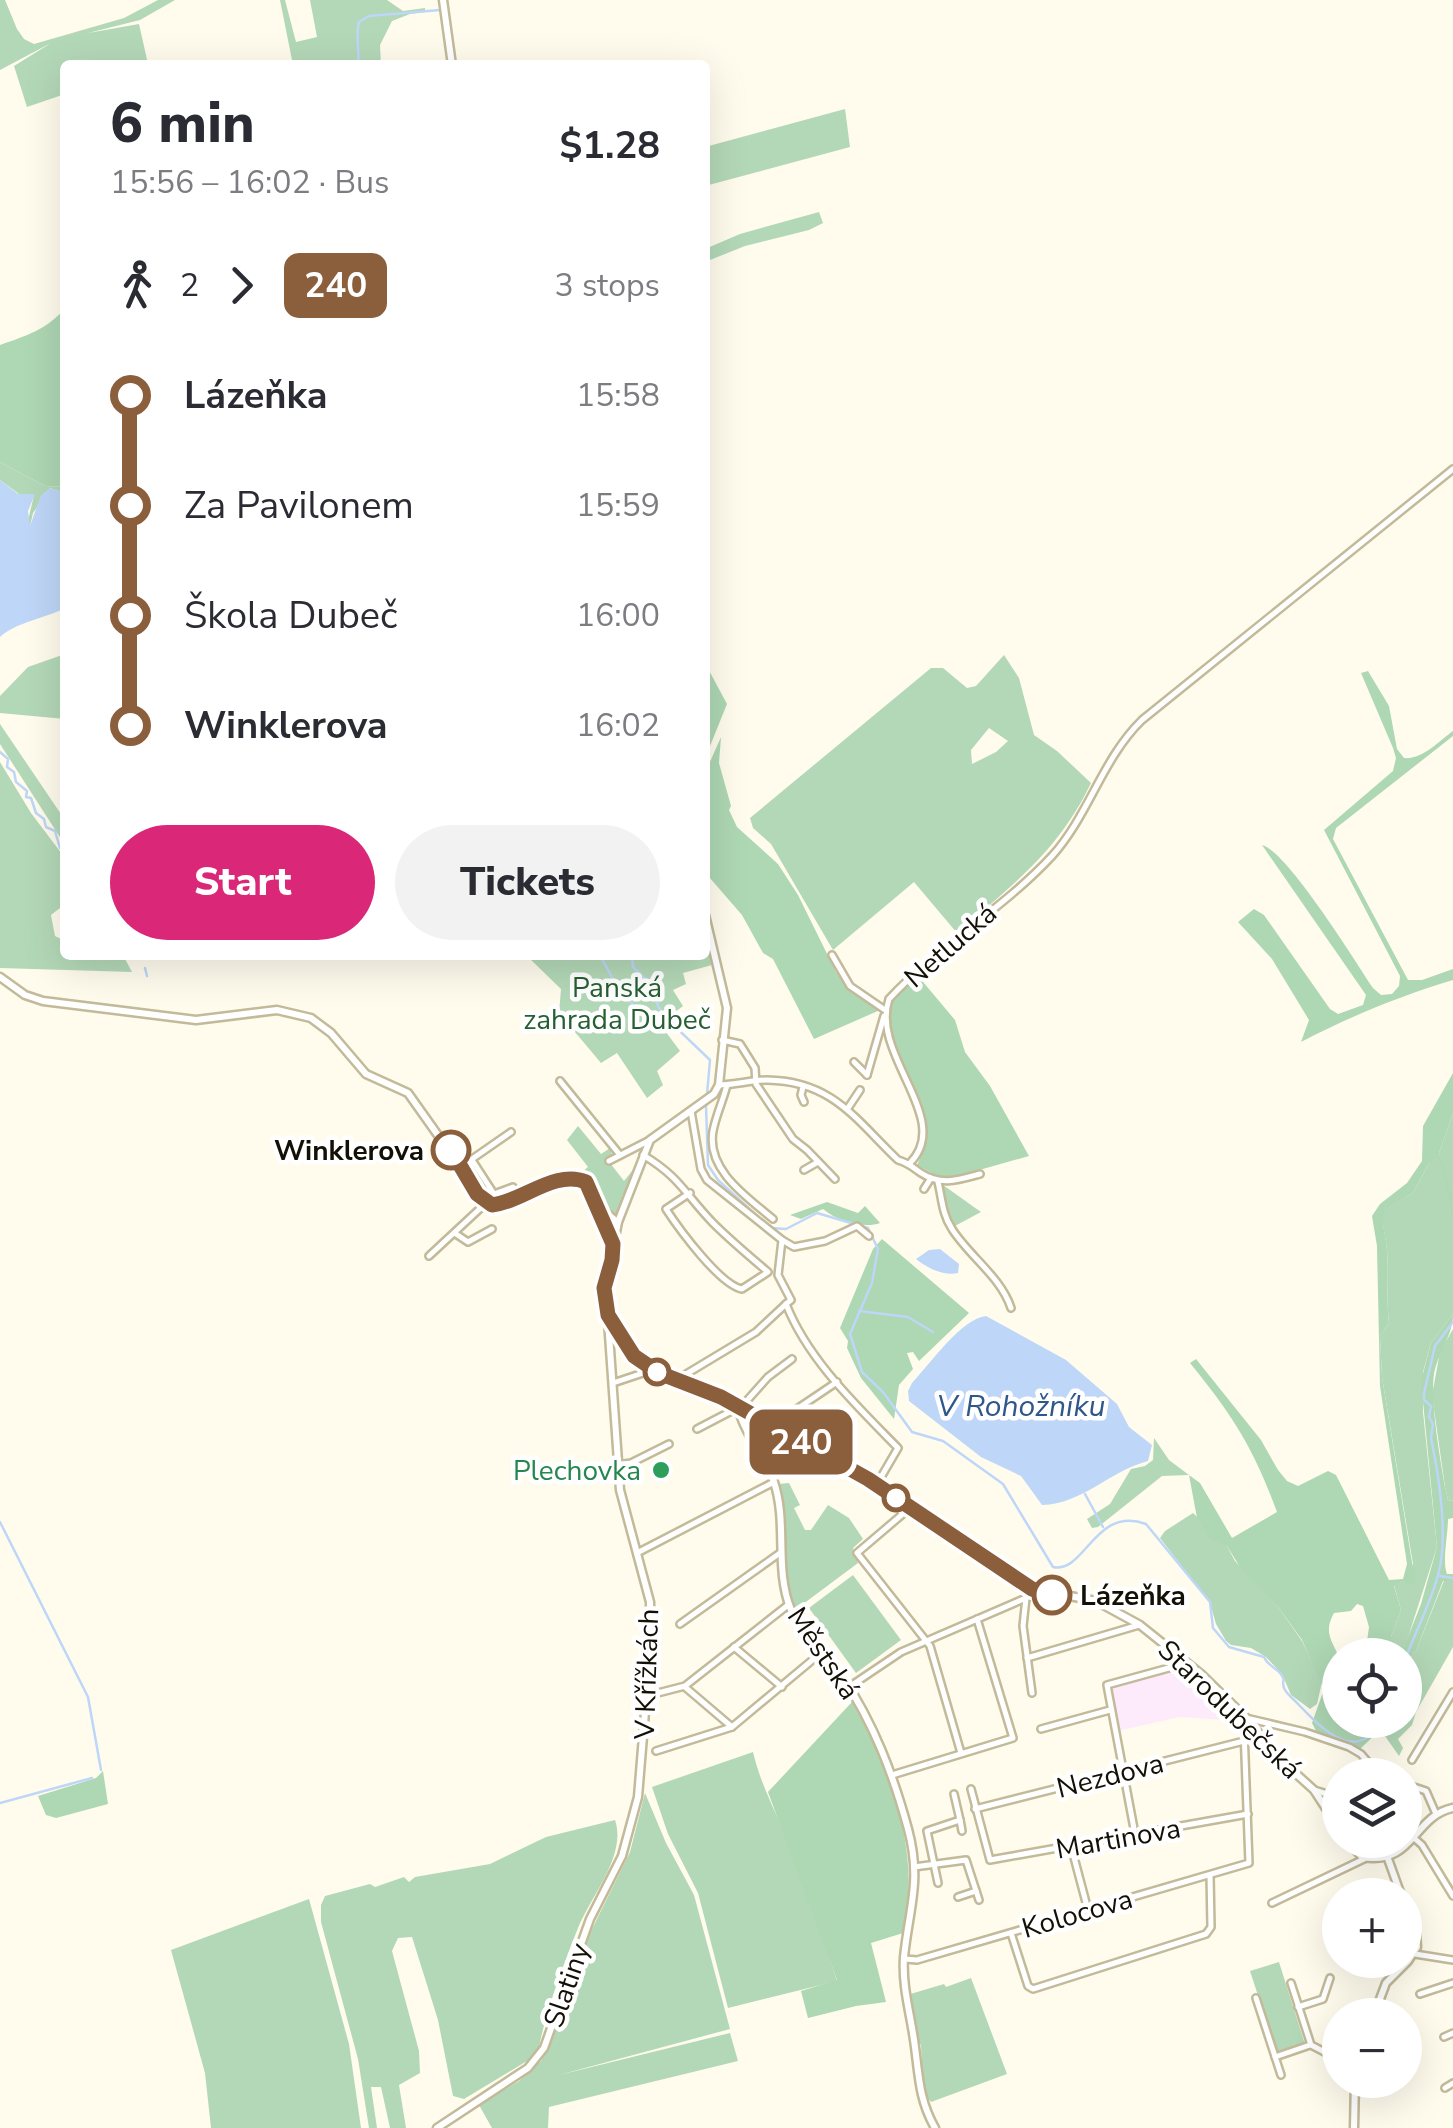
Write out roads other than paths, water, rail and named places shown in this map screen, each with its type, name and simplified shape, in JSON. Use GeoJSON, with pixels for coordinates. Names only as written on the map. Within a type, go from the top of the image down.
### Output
{"type":"FeatureCollection","features":[{"type":"Feature","properties":{"kind":"street"},"geometry":{"type":"LineString","coordinates":[[443,0],[451,60]]}},
{"type":"Feature","properties":{"kind":"street","name":"Netlucká"},"geometry":{"type":"LineString","coordinates":[[910,1163],[920,1149],[924,1129],[914,1096],[895,1061],[885,1013],[889,999],[1053,854],[1083,812],[1124,738],[1142,720],[1453,469]]}},
{"type":"Feature","properties":{"kind":"street"},"geometry":{"type":"LineString","coordinates":[[710,937],[726,1008],[723,1085],[713,1134],[718,1163],[748,1199],[772,1219]]}},
{"type":"Feature","properties":{"kind":"street"},"geometry":{"type":"LineString","coordinates":[[832,955],[850,986],[885,1013],[867,1075],[854,1062]]}},
{"type":"Feature","properties":{"kind":"street"},"geometry":{"type":"LineString","coordinates":[[0,977],[25,996],[38,1000],[196,1020],[276,1010],[298,1013],[331,1033],[366,1074],[408,1093],[486,1203],[500,1205],[536,1187],[577,1179],[586,1182],[613,1244]]}},
{"type":"Feature","properties":{"kind":"street"},"geometry":{"type":"LineString","coordinates":[[722,1040],[740,1044],[755,1068],[755,1080],[795,1142],[834,1179]]}},
{"type":"Feature","properties":{"kind":"street"},"geometry":{"type":"LineString","coordinates":[[609,1161],[650,1140],[723,1085],[777,1080],[836,1098],[898,1160],[910,1163],[938,1182],[980,1174]]}},
{"type":"Feature","properties":{"kind":"street"},"geometry":{"type":"LineString","coordinates":[[560,1081],[620,1155]]}},
{"type":"Feature","properties":{"kind":"street"},"geometry":{"type":"LineString","coordinates":[[803,1087],[804,1102]]}},
{"type":"Feature","properties":{"kind":"street"},"geometry":{"type":"LineString","coordinates":[[848,1108],[860,1090]]}},
{"type":"Feature","properties":{"kind":"street"},"geometry":{"type":"LineString","coordinates":[[694,1108],[701,1169],[707,1180],[782,1240],[794,1247],[825,1241],[857,1226],[869,1236]]}},
{"type":"Feature","properties":{"kind":"street"},"geometry":{"type":"LineString","coordinates":[[462,1166],[511,1132]]}},
{"type":"Feature","properties":{"kind":"street"},"geometry":{"type":"LineString","coordinates":[[608,1315],[604,1288],[618,1222],[650,1140]]}},
{"type":"Feature","properties":{"kind":"street"},"geometry":{"type":"LineString","coordinates":[[643,1155],[670,1171],[690,1193],[712,1221],[768,1272],[742,1289],[716,1273],[666,1209],[690,1193]]}},
{"type":"Feature","properties":{"kind":"street"},"geometry":{"type":"LineString","coordinates":[[472,1160],[494,1194],[513,1187]]}},
{"type":"Feature","properties":{"kind":"street"},"geometry":{"type":"LineString","coordinates":[[804,1170],[818,1162]]}},
{"type":"Feature","properties":{"kind":"street"},"geometry":{"type":"LineString","coordinates":[[924,1189],[931,1178]]}},
{"type":"Feature","properties":{"kind":"street"},"geometry":{"type":"LineString","coordinates":[[938,1182],[944,1215],[951,1228],[1005,1294],[1011,1308]]}},
{"type":"Feature","properties":{"kind":"street"},"geometry":{"type":"LineString","coordinates":[[429,1256],[486,1203]]}},
{"type":"Feature","properties":{"kind":"street"},"geometry":{"type":"LineString","coordinates":[[596,1204],[618,1222]]}},
{"type":"Feature","properties":{"kind":"street"},"geometry":{"type":"LineString","coordinates":[[456,1234],[468,1242],[492,1228]]}},
{"type":"Feature","properties":{"kind":"street"},"geometry":{"type":"LineString","coordinates":[[782,1240],[778,1275],[802,1337],[898,1448],[877,1484]]}},
{"type":"Feature","properties":{"kind":"street"},"geometry":{"type":"LineString","coordinates":[[678,1379],[756,1332],[788,1302]]}},
{"type":"Feature","properties":{"kind":"street","name":"Starodubečská"},"geometry":{"type":"LineString","coordinates":[[608,1315],[630,1351],[652,1370],[738,1407],[877,1484],[1036,1590],[1096,1601],[1140,1625],[1248,1719],[1322,1802]]}},
{"type":"Feature","properties":{"kind":"street","name":"V Křížkách"},"geometry":{"type":"LineString","coordinates":[[608,1315],[622,1502],[647,1584],[651,1621],[638,1798]]}},
{"type":"Feature","properties":{"kind":"street"},"geometry":{"type":"LineString","coordinates":[[698,1428],[738,1407],[792,1359]]}},
{"type":"Feature","properties":{"kind":"street"},"geometry":{"type":"LineString","coordinates":[[611,1384],[652,1370]]}},
{"type":"Feature","properties":{"kind":"street"},"geometry":{"type":"LineString","coordinates":[[772,1426],[838,1382]]}},
{"type":"Feature","properties":{"kind":"street","name":"Městská"},"geometry":{"type":"LineString","coordinates":[[738,1407],[774,1482],[789,1605],[802,1630],[849,1687],[881,1745],[912,1844],[913,1913],[904,1959],[904,1992],[918,2085],[935,2128]]}},
{"type":"Feature","properties":{"kind":"street"},"geometry":{"type":"LineString","coordinates":[[617,1466],[669,1444]]}},
{"type":"Feature","properties":{"kind":"street"},"geometry":{"type":"LineString","coordinates":[[637,1552],[774,1482]]}},
{"type":"Feature","properties":{"kind":"street"},"geometry":{"type":"LineString","coordinates":[[911,1508],[859,1549],[858,1554],[927,1641],[962,1754]]}},
{"type":"Feature","properties":{"kind":"street"},"geometry":{"type":"LineString","coordinates":[[680,1624],[780,1553]]}},
{"type":"Feature","properties":{"kind":"street"},"geometry":{"type":"LineString","coordinates":[[849,1687],[901,1652],[1026,1598],[1036,1590]]}},
{"type":"Feature","properties":{"kind":"street"},"geometry":{"type":"LineString","coordinates":[[1026,1598],[1023,1626],[1032,1693]]}},
{"type":"Feature","properties":{"kind":"street"},"geometry":{"type":"LineString","coordinates":[[650,1695],[685,1686],[789,1605]]}},
{"type":"Feature","properties":{"kind":"street"},"geometry":{"type":"LineString","coordinates":[[892,1774],[1013,1738],[977,1619]]}},
{"type":"Feature","properties":{"kind":"street"},"geometry":{"type":"LineString","coordinates":[[1027,1658],[1140,1625]]}},
{"type":"Feature","properties":{"kind":"street"},"geometry":{"type":"LineString","coordinates":[[734,1647],[782,1687]]}},
{"type":"Feature","properties":{"kind":"street"},"geometry":{"type":"LineString","coordinates":[[656,1751],[732,1727],[822,1652]]}},
{"type":"Feature","properties":{"kind":"street"},"geometry":{"type":"LineString","coordinates":[[1134,1834],[1107,1685],[1176,1666],[1184,1660]]}},
{"type":"Feature","properties":{"kind":"street"},"geometry":{"type":"LineString","coordinates":[[685,1686],[732,1727]]}},
{"type":"Feature","properties":{"kind":"street"},"geometry":{"type":"LineString","coordinates":[[1413,1758],[1452,1696]]}},
{"type":"Feature","properties":{"kind":"street"},"geometry":{"type":"LineString","coordinates":[[1042,1729],[1110,1710]]}},
{"type":"Feature","properties":{"kind":"street"},"geometry":{"type":"LineString","coordinates":[[1248,1814],[1244,1730],[1248,1719],[1305,1732],[1357,1751],[1363,1758]]}},
{"type":"Feature","properties":{"kind":"street","name":"Nezdova"},"geometry":{"type":"LineString","coordinates":[[976,1809],[1245,1741]]}},
{"type":"Feature","properties":{"kind":"street"},"geometry":{"type":"LineString","coordinates":[[971,1789],[976,1809]]}},
{"type":"Feature","properties":{"kind":"street"},"geometry":{"type":"LineString","coordinates":[[1314,1790],[1322,1792]]}},
{"type":"Feature","properties":{"kind":"street"},"geometry":{"type":"LineString","coordinates":[[1422,1790],[1436,1814]]}},
{"type":"Feature","properties":{"kind":"street"},"geometry":{"type":"LineString","coordinates":[[954,1794],[962,1831]]}},
{"type":"Feature","properties":{"kind":"street","name":"Slatiny"},"geometry":{"type":"LineString","coordinates":[[437,2128],[537,2060],[590,1919],[617,1868],[638,1798]]}},
{"type":"Feature","properties":{"kind":"street"},"geometry":{"type":"LineString","coordinates":[[1422,1831],[1436,1814],[1453,1808]]}},
{"type":"Feature","properties":{"kind":"street","name":"Martinova"},"geometry":{"type":"LineString","coordinates":[[976,1809],[988,1859],[1248,1814]]}},
{"type":"Feature","properties":{"kind":"street","name":"Kolocova"},"geometry":{"type":"LineString","coordinates":[[904,1959],[917,1960],[1249,1863],[1248,1814]]}},
{"type":"Feature","properties":{"kind":"street"},"geometry":{"type":"LineString","coordinates":[[938,1883],[927,1830],[960,1820]]}},
{"type":"Feature","properties":{"kind":"street"},"geometry":{"type":"LineString","coordinates":[[1071,1846],[1088,1910]]}},
{"type":"Feature","properties":{"kind":"street"},"geometry":{"type":"LineString","coordinates":[[1422,1848],[1453,1896]]}},
{"type":"Feature","properties":{"kind":"street"},"geometry":{"type":"LineString","coordinates":[[1272,1903],[1365,1858]]}},
{"type":"Feature","properties":{"kind":"street"},"geometry":{"type":"LineString","coordinates":[[914,1867],[966,1860],[978,1900]]}},
{"type":"Feature","properties":{"kind":"street"},"geometry":{"type":"LineString","coordinates":[[1011,1932],[1028,1986],[1033,1989],[1206,1934],[1211,1927],[1210,1875]]}},
{"type":"Feature","properties":{"kind":"street"},"geometry":{"type":"LineString","coordinates":[[958,1897],[976,1892]]}},
{"type":"Feature","properties":{"kind":"street"},"geometry":{"type":"LineString","coordinates":[[1422,1955],[1453,1960]]}},
{"type":"Feature","properties":{"kind":"street"},"geometry":{"type":"LineString","coordinates":[[1298,2007],[1324,1999],[1330,1978]]}},
{"type":"Feature","properties":{"kind":"street"},"geometry":{"type":"LineString","coordinates":[[1420,1994],[1453,1982]]}},
{"type":"Feature","properties":{"kind":"street"},"geometry":{"type":"LineString","coordinates":[[1291,1983],[1311,2045],[1322,2051]]}},
{"type":"Feature","properties":{"kind":"street"},"geometry":{"type":"LineString","coordinates":[[1256,1998],[1281,2075]]}},
{"type":"Feature","properties":{"kind":"street"},"geometry":{"type":"LineString","coordinates":[[1444,2036],[1453,2032]]}},
{"type":"Feature","properties":{"kind":"street"},"geometry":{"type":"LineString","coordinates":[[1276,2057],[1311,2045]]}},
{"type":"Feature","properties":{"kind":"street"},"geometry":{"type":"LineString","coordinates":[[1445,2088],[1453,2084]]}},
{"type":"Feature","properties":{"kind":"street"},"geometry":{"type":"LineString","coordinates":[[1354,2128],[1355,2098]]}},
{"type":"Feature","properties":{"kind":"water"},"geometry":{"type":"Polygon","coordinates":[[[0,480],[18,494],[35,494],[28,511],[30,526],[41,495],[50,488],[60,491],[60,610],[0,637],[0,480]]]}},
{"type":"Feature","properties":{"kind":"water"},"geometry":{"type":"Polygon","coordinates":[[[940,1249],[959,1264],[958,1273],[936,1270],[916,1259],[929,1250],[940,1249]]]}},
{"type":"Feature","properties":{"kind":"water","name":"V Rohožníku"},"geometry":{"type":"Polygon","coordinates":[[[986,1316],[1066,1360],[1117,1404],[1129,1427],[1152,1445],[1148,1461],[1070,1499],[1042,1505],[1021,1476],[981,1457],[909,1401],[912,1383],[946,1344],[967,1325],[986,1316]]]}},
{"type":"Feature","properties":{"kind":"waterway"},"geometry":{"type":"LineString","coordinates":[[358,60],[359,22],[369,16],[440,10]]}},
{"type":"Feature","properties":{"kind":"waterway"},"geometry":{"type":"LineString","coordinates":[[0,752],[8,759],[7,767],[14,772],[16,782],[27,791],[26,797],[31,798],[36,813],[44,819],[46,827],[55,831],[60,848]]}},
{"type":"Feature","properties":{"kind":"waterway"},"geometry":{"type":"LineString","coordinates":[[603,960],[623,997],[632,1003]]}},
{"type":"Feature","properties":{"kind":"waterway"},"geometry":{"type":"LineString","coordinates":[[632,960],[662,1014],[710,1060],[706,1106],[708,1165],[718,1180],[765,1223]]}},
{"type":"Feature","properties":{"kind":"waterway"},"geometry":{"type":"LineString","coordinates":[[145,968],[147,976]]}},
{"type":"Feature","properties":{"kind":"waterway"},"geometry":{"type":"LineString","coordinates":[[771,1228],[786,1229],[817,1213],[868,1228],[878,1249],[872,1283],[850,1334],[862,1372],[883,1392],[912,1432],[943,1441],[1003,1484],[1053,1567],[1074,1561],[1114,1524],[1146,1524],[1210,1602],[1213,1628],[1229,1647],[1264,1657],[1284,1679],[1287,1693],[1322,1727]]}},
{"type":"Feature","properties":{"kind":"waterway"},"geometry":{"type":"LineString","coordinates":[[859,1311],[908,1317],[933,1332]]}},
{"type":"Feature","properties":{"kind":"waterway"},"geometry":{"type":"LineString","coordinates":[[1414,1638],[1433,1592],[1442,1556],[1443,1523],[1431,1438],[1433,1424],[1429,1417],[1431,1406],[1424,1400],[1424,1393],[1435,1346],[1453,1322]]}},
{"type":"Feature","properties":{"kind":"waterway"},"geometry":{"type":"LineString","coordinates":[[1085,1494],[1103,1527]]}},
{"type":"Feature","properties":{"kind":"waterway"},"geometry":{"type":"LineString","coordinates":[[0,1522],[88,1697],[101,1770]]}},
{"type":"Feature","properties":{"kind":"waterway"},"geometry":{"type":"LineString","coordinates":[[1440,1576],[1453,1578]]}},
{"type":"Feature","properties":{"kind":"waterway"},"geometry":{"type":"LineString","coordinates":[[1338,1738],[1351,1742],[1365,1738]]}},
{"type":"Feature","properties":{"kind":"waterway"},"geometry":{"type":"LineString","coordinates":[[0,1803],[92,1778]]}},
{"type":"Feature","properties":{"kind":"place","name":"Winklerova"},"geometry":{"type":"Point","coordinates":[451,1150]}},
{"type":"Feature","properties":{"kind":"place","name":"Plechovka"},"geometry":{"type":"Point","coordinates":[661,1470]}},
{"type":"Feature","properties":{"kind":"place","name":"Lázeňka"},"geometry":{"type":"Point","coordinates":[1052,1595]}},
{"type":"Feature","properties":{"kind":"park label","name":"Panská zahrada Dubeč"},"geometry":{"type":"Point","coordinates":[617,1003]}}]}
